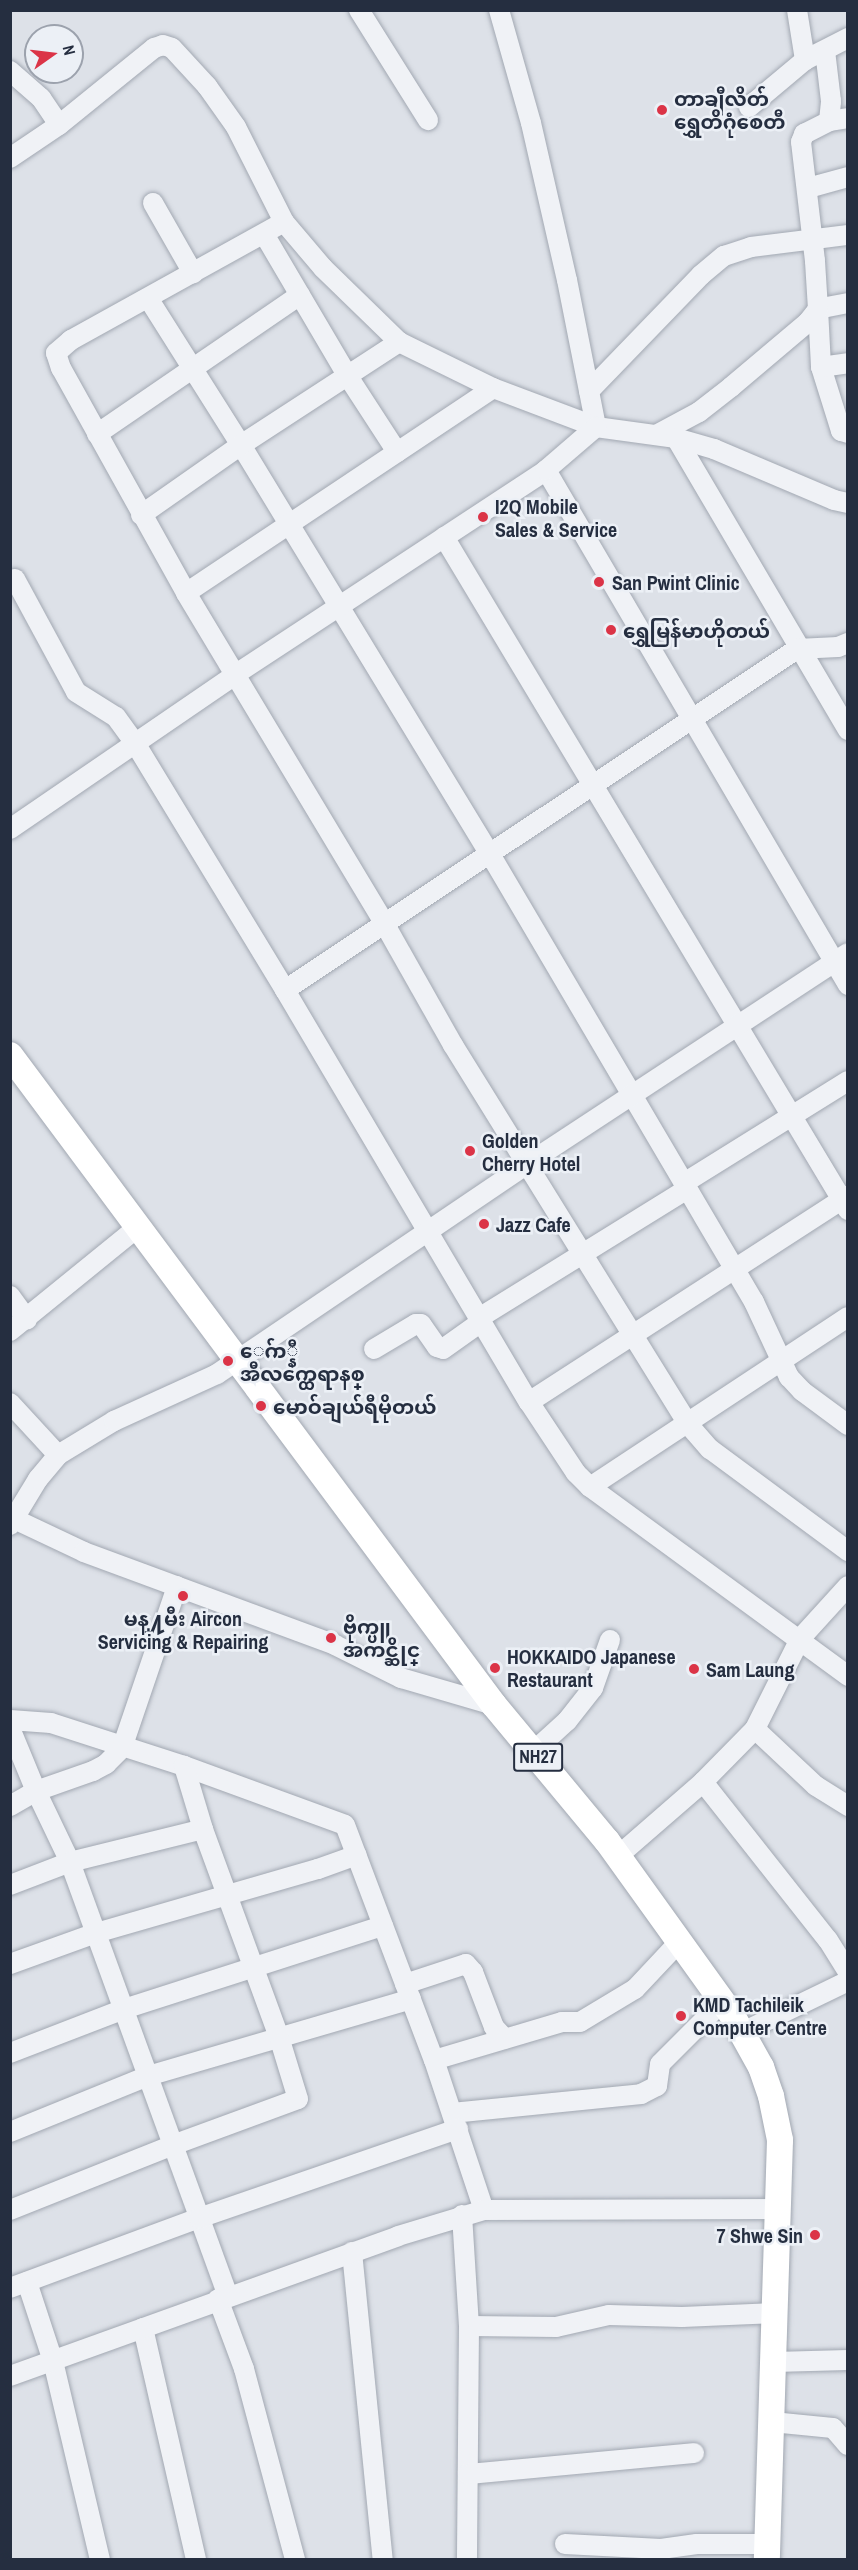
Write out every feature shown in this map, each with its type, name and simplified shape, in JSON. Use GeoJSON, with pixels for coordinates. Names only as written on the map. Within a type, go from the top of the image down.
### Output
{"type":"FeatureCollection","features":[{"type":"Feature","properties":{"kind":"main road","name":"NH27"},"geometry":{"type":"LineString","coordinates":[[15,1070],[138,1227],[494,1705],[618,1856],[743,2032],[761,2067],[771,2096],[780,2140],[768,2552]]}},
{"type":"Feature","properties":{"kind":"street"},"geometry":{"type":"LineString","coordinates":[[359,10],[428,120]]}},
{"type":"Feature","properties":{"kind":"street"},"geometry":{"type":"LineString","coordinates":[[499,10],[531,123],[596,428]]}},
{"type":"Feature","properties":{"kind":"street"},"geometry":{"type":"LineString","coordinates":[[797,10],[805,60]]}},
{"type":"Feature","properties":{"kind":"street"},"geometry":{"type":"LineString","coordinates":[[749,107],[805,60],[848,38]]}},
{"type":"Feature","properties":{"kind":"street"},"geometry":{"type":"LineString","coordinates":[[10,158],[59,125],[154,48],[163,45],[172,48],[207,86],[236,127],[284,222],[323,268],[399,342],[493,388],[596,428],[666,436],[714,449],[834,500],[848,503]]}},
{"type":"Feature","properties":{"kind":"street"},"geometry":{"type":"LineString","coordinates":[[825,51],[831,101],[838,120],[802,138],[818,309],[821,368],[841,431],[848,433]]}},
{"type":"Feature","properties":{"kind":"street"},"geometry":{"type":"LineString","coordinates":[[10,71],[41,98],[59,125]]}},
{"type":"Feature","properties":{"kind":"street"},"geometry":{"type":"LineString","coordinates":[[807,188],[848,177]]}},
{"type":"Feature","properties":{"kind":"street"},"geometry":{"type":"LineString","coordinates":[[153,203],[193,273]]}},
{"type":"Feature","properties":{"kind":"street"},"geometry":{"type":"LineString","coordinates":[[284,222],[71,340],[56,353],[61,368],[186,593],[384,923],[453,1045],[687,1423],[710,1449],[848,1551]]}},
{"type":"Feature","properties":{"kind":"street"},"geometry":{"type":"LineString","coordinates":[[264,234],[347,375],[398,452]]}},
{"type":"Feature","properties":{"kind":"street"},"geometry":{"type":"LineString","coordinates":[[589,391],[701,275],[724,256],[752,247],[848,235]]}},
{"type":"Feature","properties":{"kind":"street"},"geometry":{"type":"LineString","coordinates":[[97,434],[300,295]]}},
{"type":"Feature","properties":{"kind":"street"},"geometry":{"type":"LineString","coordinates":[[148,298],[490,854],[754,1302],[789,1377],[802,1391],[848,1425]]}},
{"type":"Feature","properties":{"kind":"street"},"geometry":{"type":"LineString","coordinates":[[666,436],[731,387],[808,322],[818,309],[848,303]]}},
{"type":"Feature","properties":{"kind":"street"},"geometry":{"type":"LineString","coordinates":[[141,515],[240,445],[399,342]]}},
{"type":"Feature","properties":{"kind":"street"},"geometry":{"type":"LineString","coordinates":[[821,368],[848,363]]}},
{"type":"Feature","properties":{"kind":"street"},"geometry":{"type":"LineString","coordinates":[[186,593],[493,388]]}},
{"type":"Feature","properties":{"kind":"street"},"geometry":{"type":"LineString","coordinates":[[10,829],[236,674],[546,470],[596,428]]}},
{"type":"Feature","properties":{"kind":"street"},"geometry":{"type":"LineString","coordinates":[[666,436],[848,730]]}},
{"type":"Feature","properties":{"kind":"street"},"geometry":{"type":"LineString","coordinates":[[546,470],[692,718],[841,958],[848,986]]}},
{"type":"Feature","properties":{"kind":"street"},"geometry":{"type":"LineString","coordinates":[[444,537],[790,1116],[846,1202],[733,1268],[529,1402]]}},
{"type":"Feature","properties":{"kind":"street"},"geometry":{"type":"LineString","coordinates":[[15,579],[76,692],[85,700],[98,705],[116,717],[135,743],[285,990],[529,1402],[576,1473],[590,1487],[848,1676]]}},
{"type":"Feature","properties":{"kind":"street"},"geometry":{"type":"LineString","coordinates":[[285,990],[797,649],[838,647],[848,643]]}},
{"type":"Feature","properties":{"kind":"street"},"geometry":{"type":"LineString","coordinates":[[494,1705],[401,1678],[335,1645],[84,1552],[12,1520],[38,1479],[58,1455],[114,1421],[218,1374],[237,1359],[428,1234],[527,1164],[841,958]]}},
{"type":"Feature","properties":{"kind":"street"},"geometry":{"type":"LineString","coordinates":[[374,1349],[416,1324],[421,1324],[437,1347],[443,1349],[480,1320],[582,1252],[790,1116],[848,1081]]}},
{"type":"Feature","properties":{"kind":"street"},"geometry":{"type":"LineString","coordinates":[[10,1331],[138,1227]]}},
{"type":"Feature","properties":{"kind":"street"},"geometry":{"type":"LineString","coordinates":[[10,1296],[27,1319]]}},
{"type":"Feature","properties":{"kind":"street"},"geometry":{"type":"LineString","coordinates":[[590,1487],[848,1317]]}},
{"type":"Feature","properties":{"kind":"street"},"geometry":{"type":"LineString","coordinates":[[10,1403],[58,1455]]}},
{"type":"Feature","properties":{"kind":"street"},"geometry":{"type":"LineString","coordinates":[[10,1806],[36,1791],[93,1771],[106,1764],[122,1748],[177,1586]]}},
{"type":"Feature","properties":{"kind":"street"},"geometry":{"type":"LineString","coordinates":[[618,1856],[703,1782],[755,1729],[800,1639],[848,1586]]}},
{"type":"Feature","properties":{"kind":"street"},"geometry":{"type":"LineString","coordinates":[[534,1751],[567,1720],[593,1688],[610,1640]]}},
{"type":"Feature","properties":{"kind":"street"},"geometry":{"type":"LineString","coordinates":[[10,1720],[51,1723],[122,1748],[184,1766],[345,1825],[434,2060],[484,2210]]}},
{"type":"Feature","properties":{"kind":"street"},"geometry":{"type":"LineString","coordinates":[[10,1728],[36,1791],[70,1862],[199,2218],[244,2369],[294,2559]]}},
{"type":"Feature","properties":{"kind":"street"},"geometry":{"type":"LineString","coordinates":[[755,1729],[816,1786],[848,1806]]}},
{"type":"Feature","properties":{"kind":"street"},"geometry":{"type":"LineString","coordinates":[[10,2210],[172,2145],[298,2099],[299,2094],[203,1828],[184,1766]]}},
{"type":"Feature","properties":{"kind":"street"},"geometry":{"type":"LineString","coordinates":[[703,1782],[828,1940],[848,1972]]}},
{"type":"Feature","properties":{"kind":"street"},"geometry":{"type":"LineString","coordinates":[[10,1885],[70,1862],[203,1828]]}},
{"type":"Feature","properties":{"kind":"street"},"geometry":{"type":"LineString","coordinates":[[10,1964],[96,1934],[357,1855]]}},
{"type":"Feature","properties":{"kind":"street"},"geometry":{"type":"LineString","coordinates":[[10,2053],[124,2009],[253,1965],[383,1926]]}},
{"type":"Feature","properties":{"kind":"street"},"geometry":{"type":"LineString","coordinates":[[434,2060],[562,2022],[580,2022],[635,1989],[680,1941]]}},
{"type":"Feature","properties":{"kind":"street"},"geometry":{"type":"LineString","coordinates":[[10,2132],[148,2076],[279,2037],[408,1991],[466,1964],[473,1972],[494,2027],[506,2039]]}},
{"type":"Feature","properties":{"kind":"street"},"geometry":{"type":"LineString","coordinates":[[743,2032],[779,2017],[848,1981]]}},
{"type":"Feature","properties":{"kind":"street"},"geometry":{"type":"LineString","coordinates":[[100,2559],[53,2361],[19,2285],[455,2121],[641,2094],[657,2086],[660,2064],[722,2002]]}},
{"type":"Feature","properties":{"kind":"street"},"geometry":{"type":"LineString","coordinates":[[10,2376],[352,2252],[462,2215],[484,2210],[779,2209]]}},
{"type":"Feature","properties":{"kind":"street"},"geometry":{"type":"LineString","coordinates":[[462,2215],[470,2326],[467,2559]]}},
{"type":"Feature","properties":{"kind":"street"},"geometry":{"type":"LineString","coordinates":[[352,2252],[383,2559]]}},
{"type":"Feature","properties":{"kind":"street"},"geometry":{"type":"LineString","coordinates":[[470,2326],[556,2327],[609,2315],[682,2317],[776,2313]]}},
{"type":"Feature","properties":{"kind":"street"},"geometry":{"type":"LineString","coordinates":[[143,2328],[196,2559]]}},
{"type":"Feature","properties":{"kind":"street"},"geometry":{"type":"LineString","coordinates":[[774,2362],[848,2360]]}},
{"type":"Feature","properties":{"kind":"street"},"geometry":{"type":"LineString","coordinates":[[772,2422],[833,2428],[848,2445]]}},
{"type":"Feature","properties":{"kind":"street"},"geometry":{"type":"LineString","coordinates":[[468,2474],[694,2453]]}},
{"type":"Feature","properties":{"kind":"street"},"geometry":{"type":"LineString","coordinates":[[565,2544],[661,2549],[697,2544],[768,2552]]}},
{"type":"Feature","properties":{"kind":"place","name":"တာချီလိတ် ရွှေတိဂုံစေတီ"},"geometry":{"type":"Point","coordinates":[662,110]}},
{"type":"Feature","properties":{"kind":"place","name":"I2Q Mobile Sales & Service"},"geometry":{"type":"Point","coordinates":[483,517]}},
{"type":"Feature","properties":{"kind":"place","name":"San Pwint Clinic"},"geometry":{"type":"Point","coordinates":[599,582]}},
{"type":"Feature","properties":{"kind":"place","name":"ရွှေမြန်မာဟိုတယ်"},"geometry":{"type":"Point","coordinates":[611,630]}},
{"type":"Feature","properties":{"kind":"place","name":"Golden Cherry Hotel"},"geometry":{"type":"Point","coordinates":[470,1151]}},
{"type":"Feature","properties":{"kind":"place","name":"Jazz Cafe"},"geometry":{"type":"Point","coordinates":[484,1224]}},
{"type":"Feature","properties":{"kind":"place","name":"ေဂ်ာ္နီ အီလက္ထေရာနစ္"},"geometry":{"type":"Point","coordinates":[228,1361]}},
{"type":"Feature","properties":{"kind":"place","name":"မောဝ်ချယ်ရီမိုတယ်"},"geometry":{"type":"Point","coordinates":[261,1406]}},
{"type":"Feature","properties":{"kind":"place","name":"မန္႔မီး Aircon Servicing & Repairing"},"geometry":{"type":"Point","coordinates":[183,1596]}},
{"type":"Feature","properties":{"kind":"place","name":"ဗိုက္ပူ အကင္ဆိုင္"},"geometry":{"type":"Point","coordinates":[331,1638]}},
{"type":"Feature","properties":{"kind":"place","name":"HOKKAIDO Japanese Restaurant"},"geometry":{"type":"Point","coordinates":[495,1668]}},
{"type":"Feature","properties":{"kind":"place","name":"Sam Laung"},"geometry":{"type":"Point","coordinates":[694,1669]}},
{"type":"Feature","properties":{"kind":"place","name":"KMD Tachileik Computer Centre"},"geometry":{"type":"Point","coordinates":[681,2016]}},
{"type":"Feature","properties":{"kind":"place","name":"7 Shwe Sin"},"geometry":{"type":"Point","coordinates":[815,2235]}}]}
